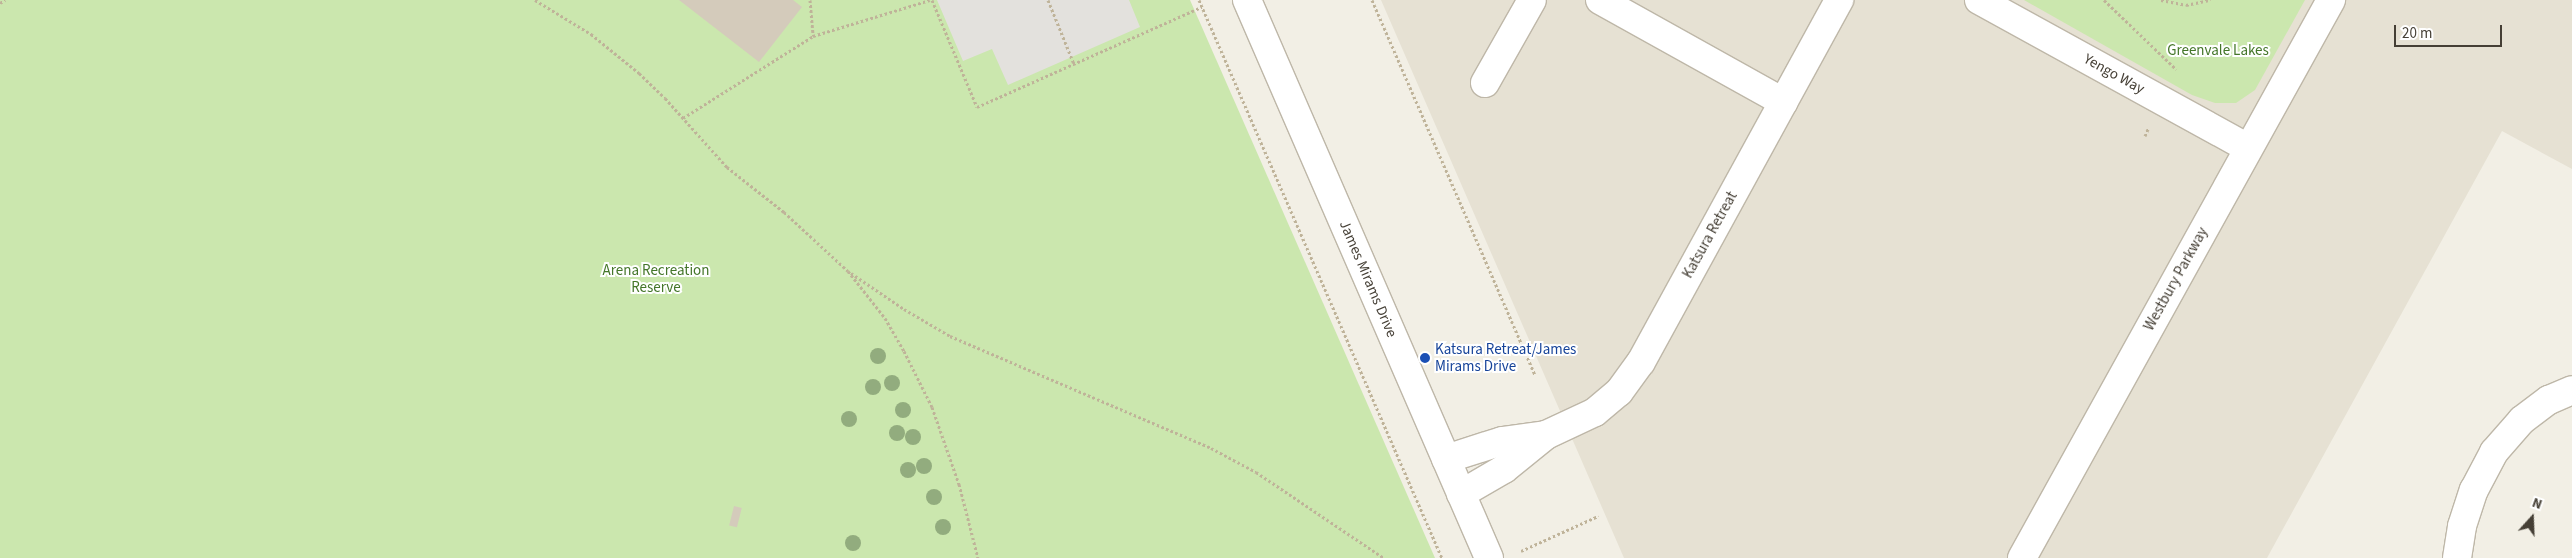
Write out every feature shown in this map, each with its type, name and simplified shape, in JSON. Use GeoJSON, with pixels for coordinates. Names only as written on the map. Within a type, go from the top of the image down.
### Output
{"type":"FeatureCollection","features":[{"type":"Feature","properties":{"kind":"street","name":"James Mirams Drive"},"geometry":{"type":"LineString","coordinates":[[1247,0],[1489,558]]}},
{"type":"Feature","properties":{"kind":"street"},"geometry":{"type":"LineString","coordinates":[[1485,83],[1532,0]]}},
{"type":"Feature","properties":{"kind":"street"},"geometry":{"type":"LineString","coordinates":[[1600,0],[1783,102]]}},
{"type":"Feature","properties":{"kind":"street","name":"Katsura Retreat"},"geometry":{"type":"LineString","coordinates":[[1461,494],[1504,468],[1546,435],[1595,412],[1619,392],[1641,362],[1839,0]]}},
{"type":"Feature","properties":{"kind":"street","name":"Yengo Way"},"geometry":{"type":"LineString","coordinates":[[1979,0],[2248,148]]}},
{"type":"Feature","properties":{"kind":"street","name":"Westbury Parkway"},"geometry":{"type":"LineString","coordinates":[[2022,558],[2330,0]]}},
{"type":"Feature","properties":{"kind":"street"},"geometry":{"type":"LineString","coordinates":[[2457,558],[2462,526],[2474,490],[2494,452],[2522,420],[2549,400],[2572,390]]}},
{"type":"Feature","properties":{"kind":"street","name":"Katsura Retreat"},"geometry":{"type":"LineString","coordinates":[[1446,459],[1502,440],[1546,435]]}},
{"type":"Feature","properties":{"kind":"path"},"geometry":{"type":"LineString","coordinates":[[0,3],[5,0]]}},
{"type":"Feature","properties":{"kind":"path"},"geometry":{"type":"LineString","coordinates":[[535,0],[591,34],[613,51],[639,73],[727,167],[784,212],[848,271],[904,309],[950,336],[1130,412],[1226,456],[1256,472],[1384,558]]}},
{"type":"Feature","properties":{"kind":"path"},"geometry":{"type":"LineString","coordinates":[[810,0],[813,36]]}},
{"type":"Feature","properties":{"kind":"path"},"geometry":{"type":"LineString","coordinates":[[683,118],[813,36],[931,0],[977,107],[1202,7]]}},
{"type":"Feature","properties":{"kind":"path"},"geometry":{"type":"LineString","coordinates":[[1048,0],[1074,64]]}},
{"type":"Feature","properties":{"kind":"path"},"geometry":{"type":"LineString","coordinates":[[1199,0],[1442,558]]}},
{"type":"Feature","properties":{"kind":"path"},"geometry":{"type":"LineString","coordinates":[[1372,0],[1535,375]]}},
{"type":"Feature","properties":{"kind":"path"},"geometry":{"type":"LineString","coordinates":[[2104,0],[2180,72]]}},
{"type":"Feature","properties":{"kind":"path"},"geometry":{"type":"LineString","coordinates":[[2161,0],[2186,4],[2210,0]]}},
{"type":"Feature","properties":{"kind":"path"},"geometry":{"type":"LineString","coordinates":[[848,271],[885,318],[932,407],[959,484],[978,558]]}},
{"type":"Feature","properties":{"kind":"path"},"geometry":{"type":"LineString","coordinates":[[1518,552],[1598,516]]}},
{"type":"Feature","properties":{"kind":"shaded area"},"geometry":{"type":"Polygon","coordinates":[[[937,0],[1129,0],[1140,27],[1008,85],[992,49],[963,61],[937,0]]]}},
{"type":"Feature","properties":{"kind":"shaded area","name":"Greenvale Lakes"},"geometry":{"type":"Polygon","coordinates":[[[1381,0],[2572,0],[2572,169],[2502,131],[2267,558],[1624,558],[1381,0]]]}},
{"type":"Feature","properties":{"kind":"green space","name":"Arena Recreation Reserve"},"geometry":{"type":"Polygon","coordinates":[[[0,0],[1190,0],[1435,558],[0,558],[0,0]]]}},
{"type":"Feature","properties":{"kind":"green space","name":"Greenvale Lakes"},"geometry":{"type":"Polygon","coordinates":[[[2024,0],[2305,0],[2255,90],[2236,103],[2215,103],[2192,95],[2024,0]]]}},
{"type":"Feature","properties":{"kind":"building"},"geometry":{"type":"Polygon","coordinates":[[[679,0],[793,0],[802,7],[759,62],[679,0]]]}},
{"type":"Feature","properties":{"kind":"building"},"geometry":{"type":"Polygon","coordinates":[[[734,506],[742,508],[737,527],[729,525],[734,506]]]}},
{"type":"Feature","properties":{"kind":"place","name":"Katsura Retreat/James Mirams Drive"},"geometry":{"type":"Point","coordinates":[1425,358]}}]}
